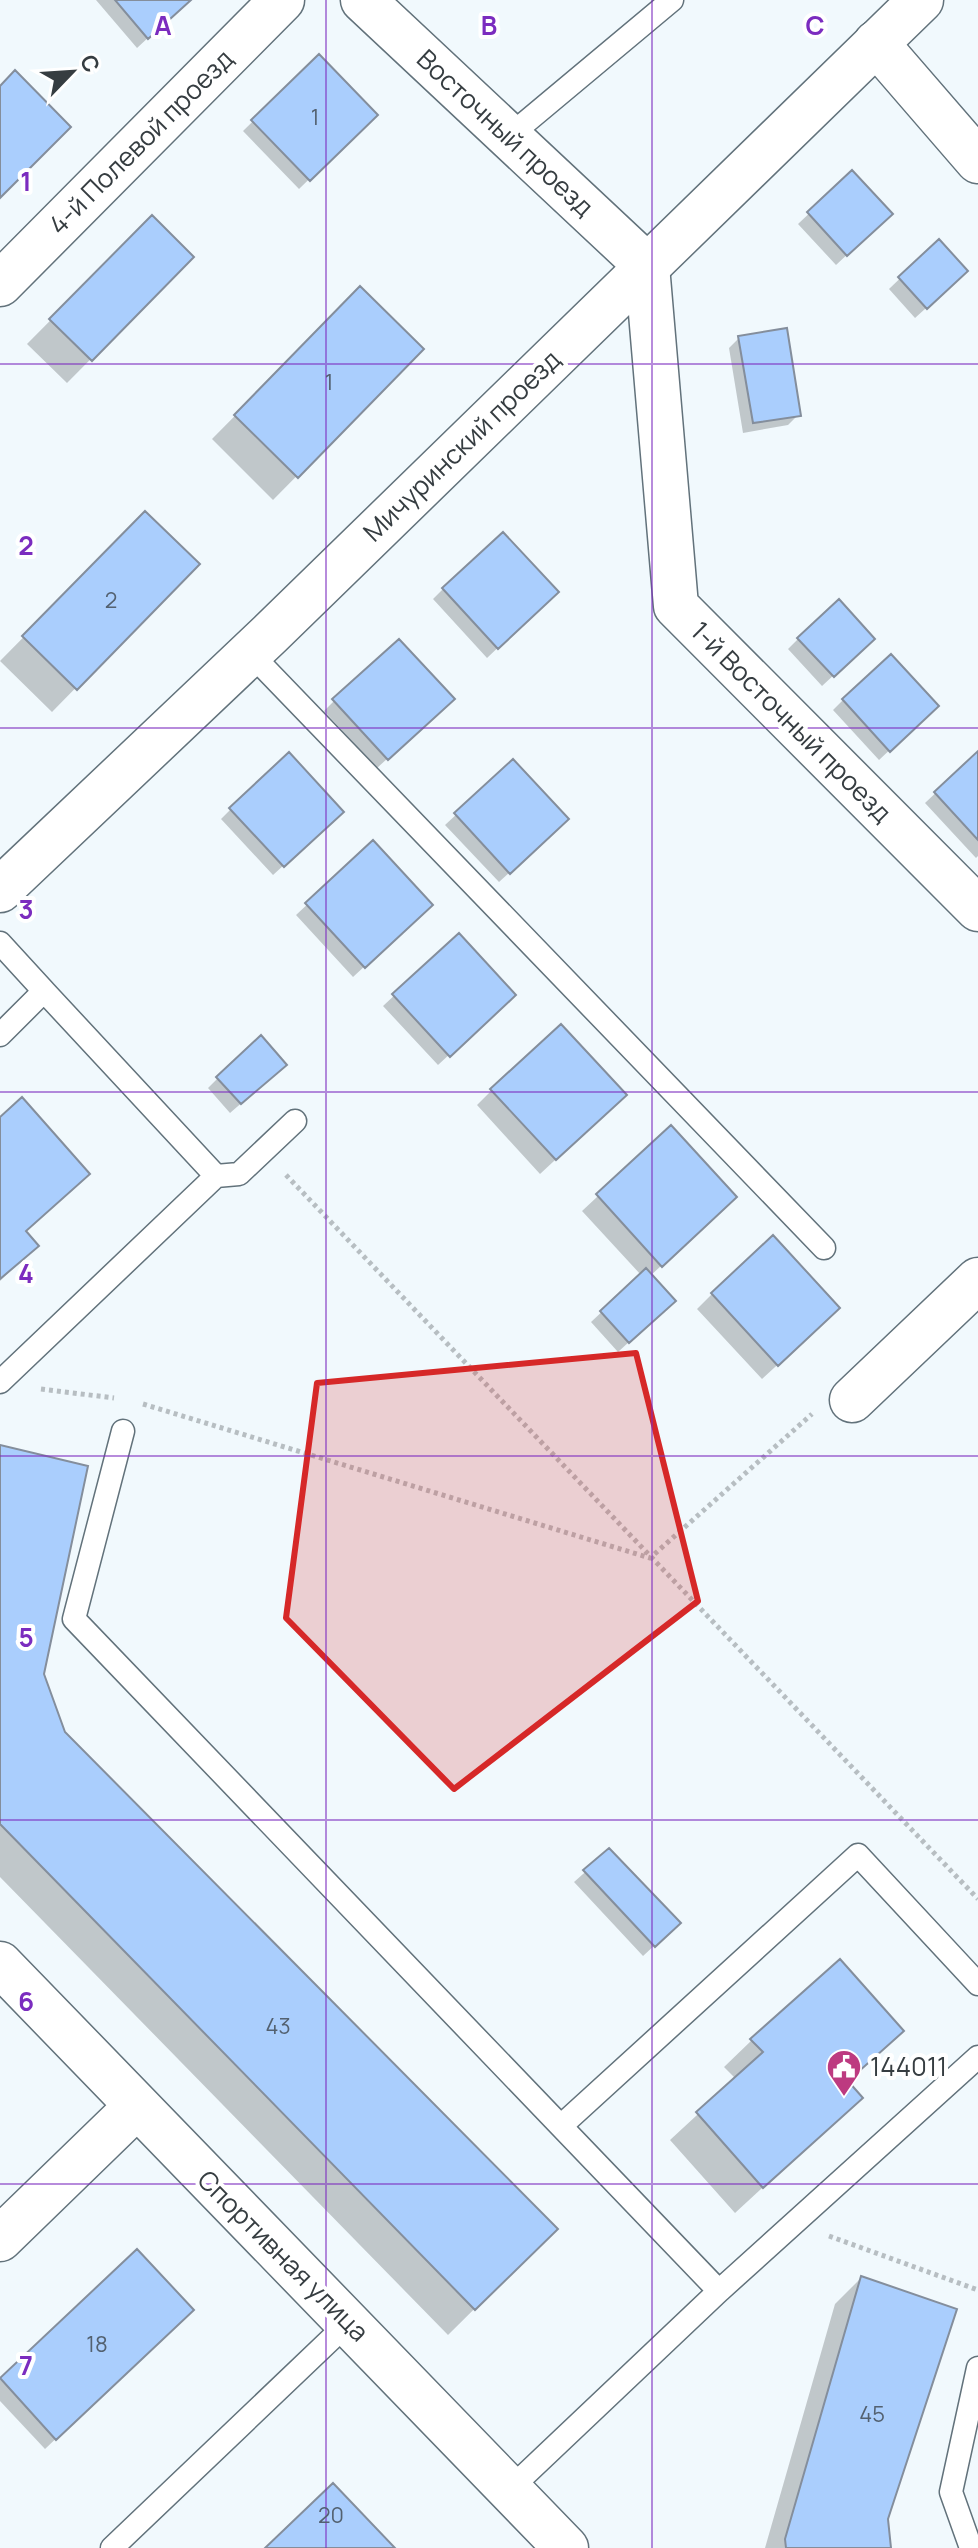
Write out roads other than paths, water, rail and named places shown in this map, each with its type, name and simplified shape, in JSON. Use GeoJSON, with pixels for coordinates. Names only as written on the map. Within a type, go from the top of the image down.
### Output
{"type":"FeatureCollection","features":[{"type":"Feature","properties":{"kind":"street","name":"4-й Полевой проезд"},"geometry":{"type":"LineString","coordinates":[[0,284],[282,0]]}},
{"type":"Feature","properties":{"kind":"street","name":"Восточный проезд"},"geometry":{"type":"LineString","coordinates":[[363,0],[647,266]]}},
{"type":"Feature","properties":{"kind":"street","name":"Мичуринский проезд"},"geometry":{"type":"LineString","coordinates":[[0,890],[250,653],[921,0]]}},
{"type":"Feature","properties":{"kind":"street"},"geometry":{"type":"LineString","coordinates":[[876,43],[978,161]]}},
{"type":"Feature","properties":{"kind":"street","name":"1-й Восточный проезд"},"geometry":{"type":"LineString","coordinates":[[647,266],[676,606],[978,909]]}},
{"type":"Feature","properties":{"kind":"street"},"geometry":{"type":"LineString","coordinates":[[852,1400],[978,1280]]}},
{"type":"Feature","properties":{"kind":"street","name":"Спортивная улица"},"geometry":{"type":"LineString","coordinates":[[0,1964],[566,2548]]}},
{"type":"Feature","properties":{"kind":"street"},"geometry":{"type":"LineString","coordinates":[[0,2239],[136,2107]]}},
{"type":"Feature","properties":{"kind":"lane"},"geometry":{"type":"LineString","coordinates":[[508,137],[672,0]]}},
{"type":"Feature","properties":{"kind":"lane"},"geometry":{"type":"LineString","coordinates":[[250,653],[824,1248]]}},
{"type":"Feature","properties":{"kind":"lane"},"geometry":{"type":"LineString","coordinates":[[0,943],[216,1176]]}},
{"type":"Feature","properties":{"kind":"lane"},"geometry":{"type":"LineString","coordinates":[[0,1035],[44,991]]}},
{"type":"Feature","properties":{"kind":"lane"},"geometry":{"type":"LineString","coordinates":[[0,1382],[216,1176],[239,1174],[295,1121]]}},
{"type":"Feature","properties":{"kind":"lane"},"geometry":{"type":"LineString","coordinates":[[123,1431],[74,1619],[719,2291]]}},
{"type":"Feature","properties":{"kind":"lane"},"geometry":{"type":"LineString","coordinates":[[562,2125],[858,1855],[978,1984]]}},
{"type":"Feature","properties":{"kind":"lane"},"geometry":{"type":"LineString","coordinates":[[510,2489],[719,2291],[978,2057]]}},
{"type":"Feature","properties":{"kind":"lane"},"geometry":{"type":"LineString","coordinates":[[112,2548],[349,2322]]}},
{"type":"Feature","properties":{"kind":"lane"},"geometry":{"type":"LineString","coordinates":[[971,2548],[951,2492],[978,2368]]}},
{"type":"Feature","properties":{"kind":"place","name":"144011"},"geometry":{"type":"Point","coordinates":[844,2098]}}]}
